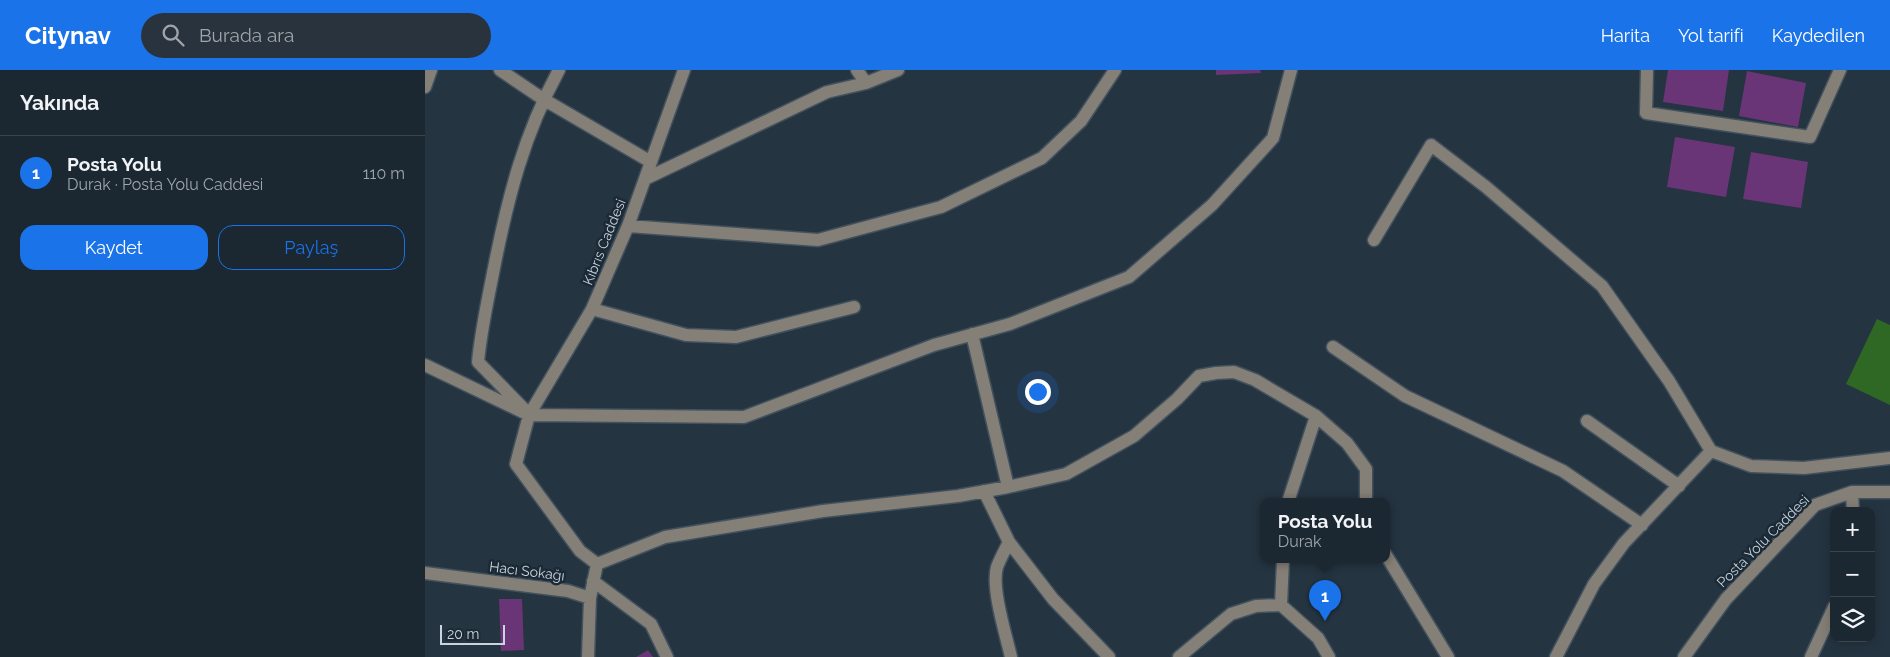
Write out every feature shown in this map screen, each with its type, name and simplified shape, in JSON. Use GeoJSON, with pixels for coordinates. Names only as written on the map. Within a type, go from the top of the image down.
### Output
{"type":"FeatureCollection","features":[{"type":"Feature","properties":{"kind":"street"},"geometry":{"type":"LineString","coordinates":[[425,87],[431,70]]}},
{"type":"Feature","properties":{"kind":"street"},"geometry":{"type":"LineString","coordinates":[[500,70],[543,99],[651,162]]}},
{"type":"Feature","properties":{"kind":"street"},"geometry":{"type":"LineString","coordinates":[[529,415],[478,362],[481,329],[510,194],[523,147],[543,99],[559,70]]}},
{"type":"Feature","properties":{"kind":"street","name":"Kıbrıs Caddesi"},"geometry":{"type":"LineString","coordinates":[[597,564],[580,551],[516,464],[529,415],[592,309],[628,226],[685,70]]}},
{"type":"Feature","properties":{"kind":"street"},"geometry":{"type":"LineString","coordinates":[[857,70],[866,83]]}},
{"type":"Feature","properties":{"kind":"street"},"geometry":{"type":"LineString","coordinates":[[645,180],[827,92],[866,83],[898,70]]}},
{"type":"Feature","properties":{"kind":"street"},"geometry":{"type":"LineString","coordinates":[[628,226],[818,240],[941,207],[1042,158],[1081,121],[1115,70]]}},
{"type":"Feature","properties":{"kind":"street"},"geometry":{"type":"LineString","coordinates":[[425,366],[529,415],[744,417],[934,346],[1010,324],[1129,277],[1212,205],[1273,138],[1291,70]]}},
{"type":"Feature","properties":{"kind":"street"},"geometry":{"type":"LineString","coordinates":[[1647,70],[1645,113],[1810,137],[1839,70]]}},
{"type":"Feature","properties":{"kind":"street"},"geometry":{"type":"LineString","coordinates":[[1374,240],[1431,145],[1487,187],[1602,286],[1669,380],[1711,451],[1751,466],[1803,468],[1890,458]]}},
{"type":"Feature","properties":{"kind":"street"},"geometry":{"type":"LineString","coordinates":[[592,309],[686,336],[736,337],[854,307]]}},
{"type":"Feature","properties":{"kind":"street"},"geometry":{"type":"LineString","coordinates":[[972,334],[1008,488]]}},
{"type":"Feature","properties":{"kind":"street"},"geometry":{"type":"LineString","coordinates":[[1333,347],[1405,396],[1563,471],[1642,525]]}},
{"type":"Feature","properties":{"kind":"street"},"geometry":{"type":"LineString","coordinates":[[588,657],[589,598],[597,564],[665,537],[823,511],[1008,488],[1066,474],[1135,436],[1177,400],[1199,376],[1234,372],[1255,380],[1316,416],[1347,443],[1366,469],[1366,498]]}},
{"type":"Feature","properties":{"kind":"street"},"geometry":{"type":"LineString","coordinates":[[1290,498],[1316,416]]}},
{"type":"Feature","properties":{"kind":"street"},"geometry":{"type":"LineString","coordinates":[[1587,421],[1679,486]]}},
{"type":"Feature","properties":{"kind":"street"},"geometry":{"type":"LineString","coordinates":[[1556,657],[1594,584],[1624,543],[1711,451]]}},
{"type":"Feature","properties":{"kind":"street"},"geometry":{"type":"LineString","coordinates":[[984,491],[1009,542],[1053,599],[1109,657]]}},
{"type":"Feature","properties":{"kind":"street"},"geometry":{"type":"LineString","coordinates":[[1852,492],[1853,507]]}},
{"type":"Feature","properties":{"kind":"street","name":"Posta Yolu Caddesi"},"geometry":{"type":"LineString","coordinates":[[1684,657],[1726,599],[1815,505],[1852,492],[1890,492]]}},
{"type":"Feature","properties":{"kind":"street"},"geometry":{"type":"LineString","coordinates":[[1009,542],[997,569],[997,584],[1000,613],[1011,657]]}},
{"type":"Feature","properties":{"kind":"street"},"geometry":{"type":"LineString","coordinates":[[1390,562],[1448,657]]}},
{"type":"Feature","properties":{"kind":"street"},"geometry":{"type":"LineString","coordinates":[[1281,605],[1283,563]]}},
{"type":"Feature","properties":{"kind":"street","name":"Hacı Sokağı"},"geometry":{"type":"LineString","coordinates":[[425,573],[568,591],[589,598]]}},
{"type":"Feature","properties":{"kind":"street"},"geometry":{"type":"LineString","coordinates":[[593,581],[651,624],[667,657]]}},
{"type":"Feature","properties":{"kind":"street"},"geometry":{"type":"LineString","coordinates":[[1179,657],[1231,614],[1256,606],[1281,605],[1318,638],[1329,657]]}},
{"type":"Feature","properties":{"kind":"street"},"geometry":{"type":"LineString","coordinates":[[1811,657],[1830,616]]}},
{"type":"Feature","properties":{"kind":"green space"},"geometry":{"type":"Polygon","coordinates":[[[1877,319],[1890,325],[1890,405],[1846,384],[1877,319]]]}},
{"type":"Feature","properties":{"kind":"building"},"geometry":{"type":"Polygon","coordinates":[[[1216,70],[1260,70],[1261,73],[1216,75],[1216,70]]]}},
{"type":"Feature","properties":{"kind":"building"},"geometry":{"type":"Polygon","coordinates":[[[1668,70],[1729,70],[1723,111],[1663,102],[1668,70]]]}},
{"type":"Feature","properties":{"kind":"building"},"geometry":{"type":"Polygon","coordinates":[[[1747,71],[1806,83],[1798,127],[1739,116],[1747,71]]]}},
{"type":"Feature","properties":{"kind":"building"},"geometry":{"type":"Polygon","coordinates":[[[1675,137],[1735,147],[1726,197],[1667,187],[1675,137]]]}},
{"type":"Feature","properties":{"kind":"building"},"geometry":{"type":"Polygon","coordinates":[[[1751,152],[1808,162],[1801,208],[1743,199],[1751,152]]]}},
{"type":"Feature","properties":{"kind":"building"},"geometry":{"type":"Polygon","coordinates":[[[499,599],[522,599],[524,650],[501,651],[499,599]]]}},
{"type":"Feature","properties":{"kind":"building"},"geometry":{"type":"Polygon","coordinates":[[[648,650],[653,657],[636,657],[648,650]]]}},
{"type":"Feature","properties":{"kind":"place","name":"Posta Yolu"},"geometry":{"type":"Point","coordinates":[1325,621]}}]}
